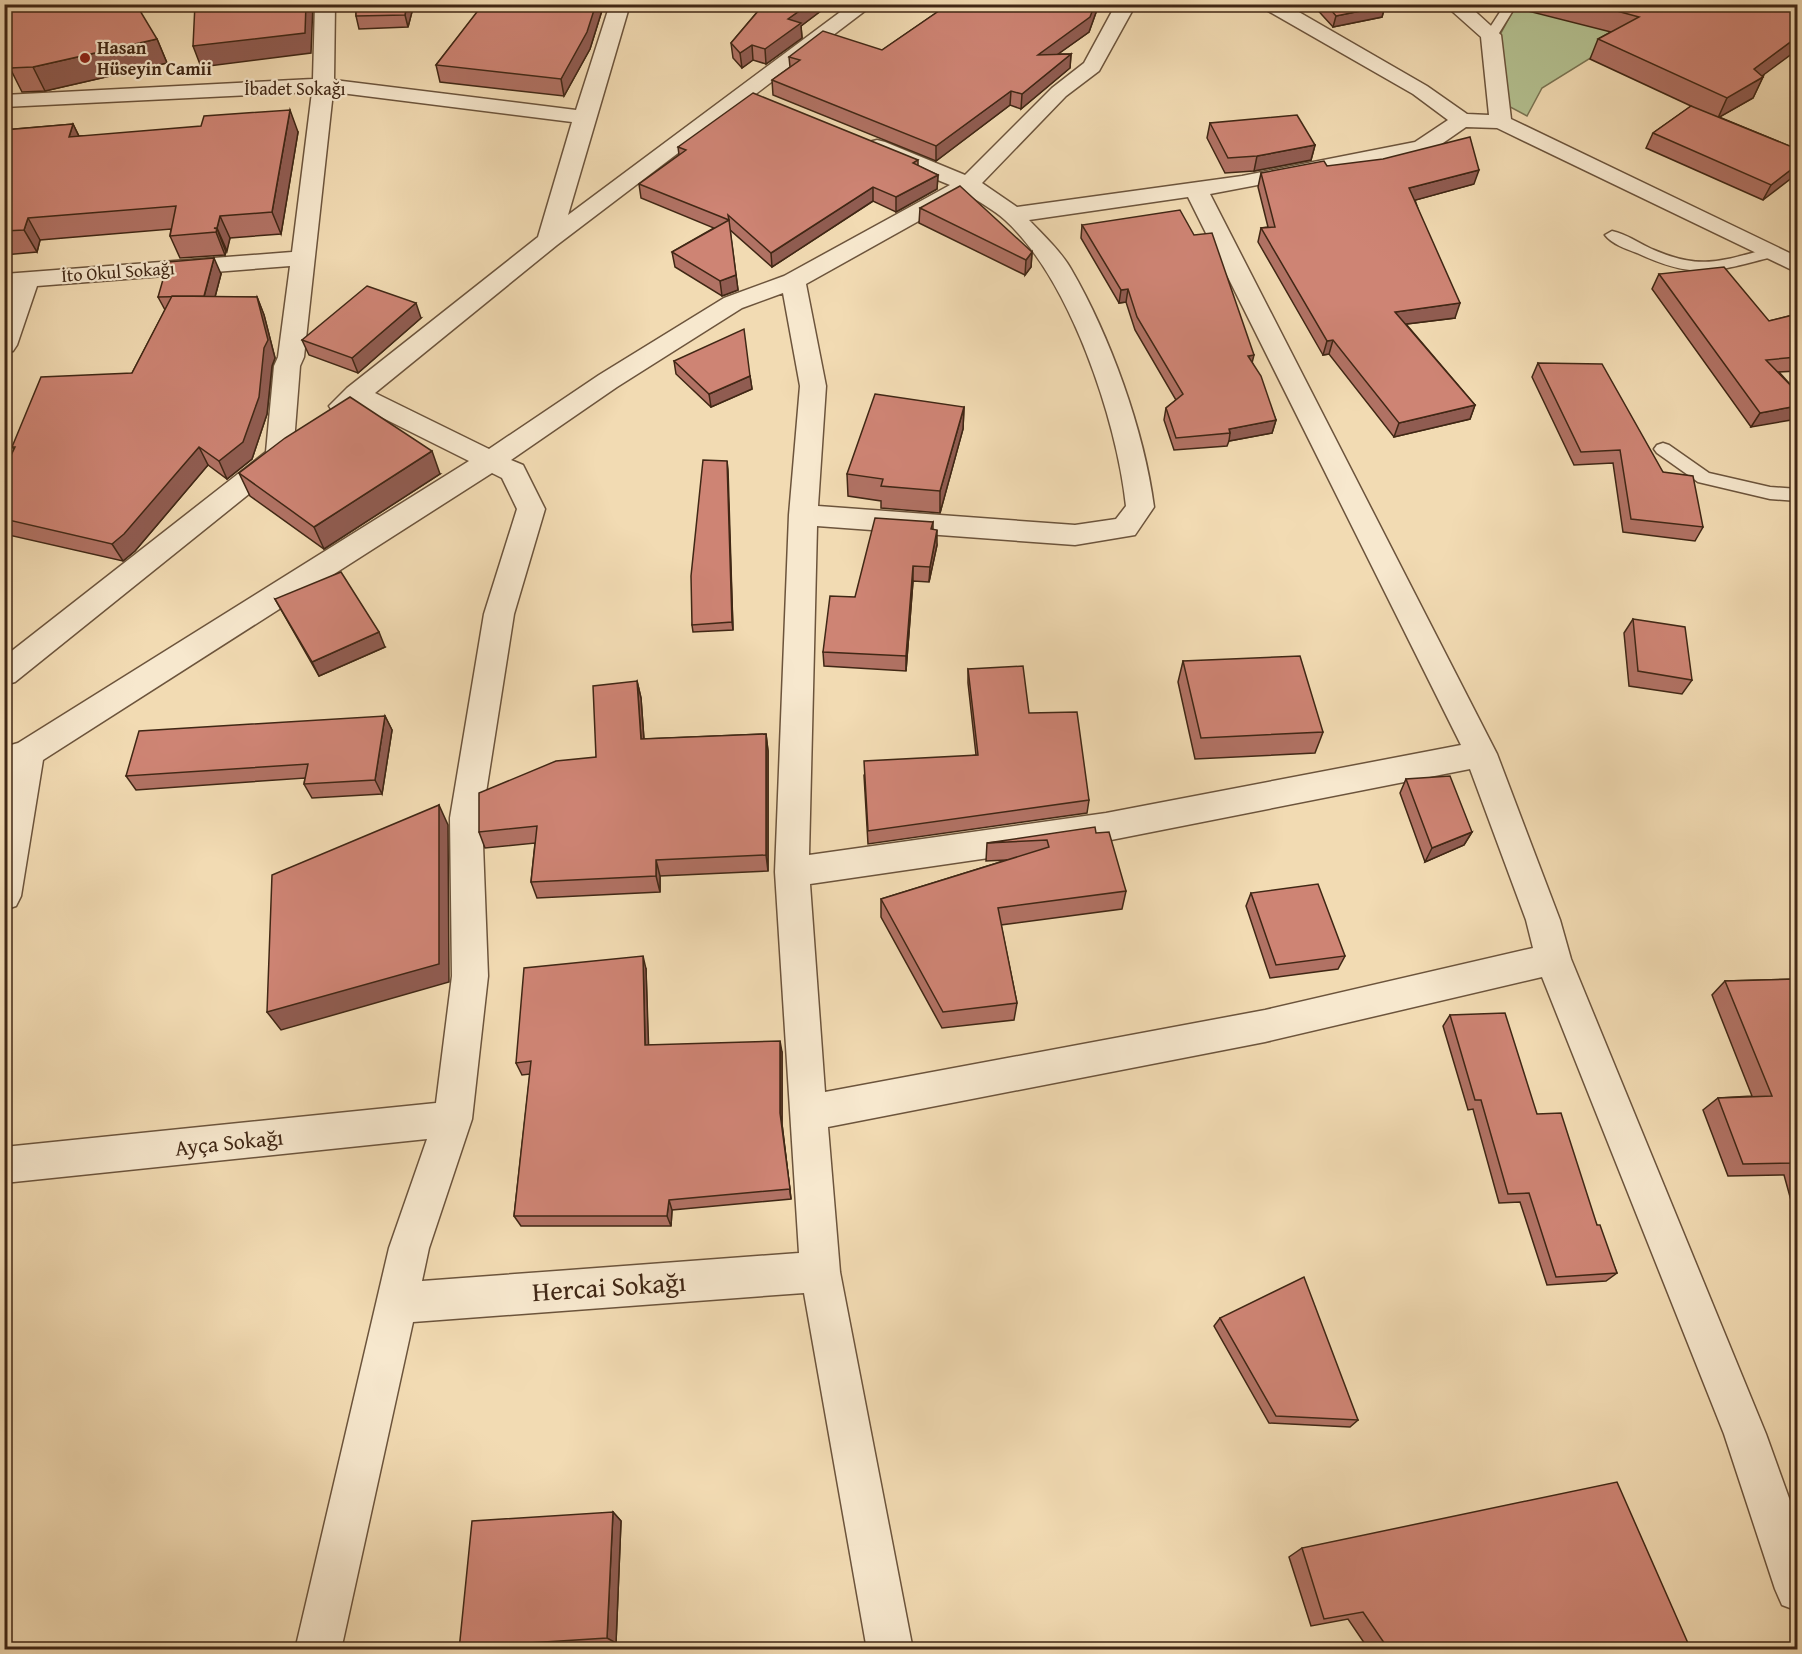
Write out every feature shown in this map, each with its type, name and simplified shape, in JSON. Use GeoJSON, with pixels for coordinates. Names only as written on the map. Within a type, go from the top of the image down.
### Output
{"type":"FeatureCollection","features":[{"type":"Feature","properties":{"kind":"street"},"geometry":{"type":"LineString","coordinates":[[279,455],[287,366],[291,357],[323,85],[325,4]]}},
{"type":"Feature","properties":{"kind":"street"},"geometry":{"type":"LineString","coordinates":[[549,240],[584,117],[620,4]]}},
{"type":"Feature","properties":{"kind":"street"},"geometry":{"type":"LineString","coordinates":[[4,674],[549,240],[755,98],[864,4]]}},
{"type":"Feature","properties":{"kind":"street"},"geometry":{"type":"LineString","coordinates":[[4,896],[16,756],[490,461],[608,381],[733,303],[793,281],[968,184],[1059,92],[1092,67],[1126,4]]}},
{"type":"Feature","properties":{"kind":"street"},"geometry":{"type":"LineString","coordinates":[[1270,4],[1420,90],[1462,120],[1501,122],[1797,266]]}},
{"type":"Feature","properties":{"kind":"street"},"geometry":{"type":"LineString","coordinates":[[1454,4],[1491,35],[1501,122]]}},
{"type":"Feature","properties":{"kind":"street","name":"İbadet Sokağı"},"geometry":{"type":"LineString","coordinates":[[4,101],[323,85],[584,117]]}},
{"type":"Feature","properties":{"kind":"street"},"geometry":{"type":"LineString","coordinates":[[1013,215],[1242,183],[1422,147],[1462,120]]}},
{"type":"Feature","properties":{"kind":"street"},"geometry":{"type":"LineString","coordinates":[[803,515],[1075,535],[1125,528],[1140,507],[1137,481],[1106,368],[1059,269],[1013,215],[968,184],[851,136]]}},
{"type":"Feature","properties":{"kind":"street"},"geometry":{"type":"LineString","coordinates":[[1195,188],[1481,754],[1543,920],[1553,958],[1745,1434],[1797,1589]]}},
{"type":"Feature","properties":{"kind":"street","name":"İto Okul Sokağı"},"geometry":{"type":"LineString","coordinates":[[16,280],[303,258]]}},
{"type":"Feature","properties":{"kind":"street"},"geometry":{"type":"LineString","coordinates":[[4,345],[16,280]]}},
{"type":"Feature","properties":{"kind":"street"},"geometry":{"type":"LineString","coordinates":[[793,281],[813,386],[803,515],[792,872],[820,1272],[890,1650]]}},
{"type":"Feature","properties":{"kind":"street"},"geometry":{"type":"LineString","coordinates":[[318,1650],[409,1248],[453,1119],[470,976],[466,818],[499,614],[531,509],[513,472],[356,394]]}},
{"type":"Feature","properties":{"kind":"street"},"geometry":{"type":"LineString","coordinates":[[792,872],[1106,827],[1481,754]]}},
{"type":"Feature","properties":{"kind":"street"},"geometry":{"type":"LineString","coordinates":[[809,1113],[1265,1026],[1553,958]]}},
{"type":"Feature","properties":{"kind":"street","name":"Ayça Sokağı"},"geometry":{"type":"LineString","coordinates":[[4,1164],[453,1119]]}},
{"type":"Feature","properties":{"kind":"street","name":"Hercai Sokağı"},"geometry":{"type":"LineString","coordinates":[[397,1302],[820,1272]]}},
{"type":"Feature","properties":{"kind":"lane"},"geometry":{"type":"LineString","coordinates":[[1491,35],[1506,12],[1508,4]]}},
{"type":"Feature","properties":{"kind":"lane"},"geometry":{"type":"LineString","coordinates":[[1612,235],[1647,254],[1678,263],[1715,267],[1771,253]]}},
{"type":"Feature","properties":{"kind":"lane"},"geometry":{"type":"LineString","coordinates":[[1663,449],[1704,478],[1770,494],[1797,495]]}},
{"type":"Feature","properties":{"kind":"green space"},"geometry":{"type":"Polygon","coordinates":[[[1516,5],[1676,5],[1542,88],[1527,116],[1499,101],[1493,48],[1516,5]]]}},
{"type":"Feature","properties":{"kind":"building"},"geometry":{"type":"Polygon","coordinates":[[[4,4],[136,4],[157,39],[33,67],[10,68],[4,56],[4,4]]]}},
{"type":"Feature","properties":{"kind":"building"},"geometry":{"type":"Polygon","coordinates":[[[195,4],[306,4],[305,33],[193,46],[195,4]]]}},
{"type":"Feature","properties":{"kind":"building"},"geometry":{"type":"Polygon","coordinates":[[[356,4],[407,4],[405,15],[356,16],[356,4]]]}},
{"type":"Feature","properties":{"kind":"building"},"geometry":{"type":"Polygon","coordinates":[[[478,4],[596,4],[587,32],[561,79],[436,65],[480,8],[476,8],[478,4]]]}},
{"type":"Feature","properties":{"kind":"building"},"geometry":{"type":"Polygon","coordinates":[[[764,4],[809,4],[788,19],[801,23],[765,49],[752,45],[740,53],[731,43],[764,4]]]}},
{"type":"Feature","properties":{"kind":"building"},"geometry":{"type":"Polygon","coordinates":[[[949,4],[1095,4],[1090,17],[1038,55],[1071,54],[1022,94],[1011,91],[936,146],[772,80],[800,60],[789,57],[823,31],[882,50],[949,4]]]}},
{"type":"Feature","properties":{"kind":"building"},"geometry":{"type":"Polygon","coordinates":[[[1326,4],[1384,4],[1385,6],[1336,16],[1326,4]]]}},
{"type":"Feature","properties":{"kind":"building"},"geometry":{"type":"Polygon","coordinates":[[[1591,4],[1797,4],[1797,37],[1754,69],[1763,77],[1727,98],[1598,39],[1639,17],[1591,4]]]}},
{"type":"Feature","properties":{"kind":"building"},"geometry":{"type":"Polygon","coordinates":[[[753,93],[918,160],[913,163],[938,175],[896,197],[873,187],[771,253],[728,215],[729,220],[639,184],[686,150],[678,147],[753,93]]]}},
{"type":"Feature","properties":{"kind":"building"},"geometry":{"type":"Polygon","coordinates":[[[1691,106],[1797,149],[1797,165],[1771,185],[1653,133],[1691,106]]]}},
{"type":"Feature","properties":{"kind":"building"},"geometry":{"type":"Polygon","coordinates":[[[290,110],[272,212],[220,216],[217,228],[214,228],[217,229],[216,232],[170,236],[176,206],[28,218],[24,230],[4,231],[4,130],[73,124],[69,137],[201,126],[204,116],[290,110]]]}},
{"type":"Feature","properties":{"kind":"building"},"geometry":{"type":"Polygon","coordinates":[[[1297,115],[1315,145],[1257,156],[1228,158],[1210,123],[1297,115]]]}},
{"type":"Feature","properties":{"kind":"building"},"geometry":{"type":"Polygon","coordinates":[[[1470,137],[1479,170],[1409,188],[1460,303],[1395,312],[1475,405],[1399,423],[1333,340],[1327,341],[1261,228],[1275,227],[1261,173],[1324,161],[1327,166],[1383,159],[1470,137]]]}},
{"type":"Feature","properties":{"kind":"building"},"geometry":{"type":"Polygon","coordinates":[[[960,186],[1032,252],[1026,260],[920,208],[960,186]]]}},
{"type":"Feature","properties":{"kind":"building"},"geometry":{"type":"Polygon","coordinates":[[[1180,210],[1194,235],[1212,233],[1254,355],[1248,356],[1261,376],[1276,420],[1229,429],[1230,433],[1176,438],[1166,408],[1183,394],[1137,317],[1128,289],[1121,290],[1082,225],[1180,210]]]}},
{"type":"Feature","properties":{"kind":"building"},"geometry":{"type":"Polygon","coordinates":[[[729,220],[736,275],[720,281],[672,252],[729,220]]]}},
{"type":"Feature","properties":{"kind":"building"},"geometry":{"type":"Polygon","coordinates":[[[214,258],[204,296],[158,297],[168,262],[214,258]]]}},
{"type":"Feature","properties":{"kind":"building"},"geometry":{"type":"Polygon","coordinates":[[[1724,267],[1769,321],[1797,314],[1797,357],[1766,360],[1797,392],[1797,406],[1760,413],[1659,274],[1724,267]]]}},
{"type":"Feature","properties":{"kind":"building"},"geometry":{"type":"Polygon","coordinates":[[[367,286],[416,303],[352,358],[302,340],[367,286]]]}},
{"type":"Feature","properties":{"kind":"building"},"geometry":{"type":"Polygon","coordinates":[[[172,296],[257,297],[268,340],[264,348],[259,397],[243,442],[219,461],[199,447],[124,534],[112,544],[4,519],[4,470],[41,377],[132,373],[172,296]]]}},
{"type":"Feature","properties":{"kind":"building"},"geometry":{"type":"Polygon","coordinates":[[[744,329],[750,376],[709,394],[674,361],[744,329]]]}},
{"type":"Feature","properties":{"kind":"building"},"geometry":{"type":"Polygon","coordinates":[[[1538,363],[1602,364],[1663,472],[1693,476],[1703,527],[1631,519],[1620,450],[1581,452],[1538,363]]]}},
{"type":"Feature","properties":{"kind":"building"},"geometry":{"type":"Polygon","coordinates":[[[875,394],[964,407],[940,491],[881,486],[883,479],[847,474],[875,394]]]}},
{"type":"Feature","properties":{"kind":"building"},"geometry":{"type":"Polygon","coordinates":[[[350,397],[432,451],[314,527],[239,473],[285,438],[350,397]]]}},
{"type":"Feature","properties":{"kind":"building"},"geometry":{"type":"Polygon","coordinates":[[[703,460],[727,461],[732,622],[692,625],[691,576],[703,460]]]}},
{"type":"Feature","properties":{"kind":"building"},"geometry":{"type":"Polygon","coordinates":[[[875,518],[933,522],[931,529],[937,530],[930,567],[913,566],[906,656],[823,652],[830,596],[855,597],[875,518]]]}},
{"type":"Feature","properties":{"kind":"building"},"geometry":{"type":"Polygon","coordinates":[[[341,572],[379,632],[312,662],[275,599],[341,572]]]}},
{"type":"Feature","properties":{"kind":"building"},"geometry":{"type":"Polygon","coordinates":[[[1633,619],[1685,627],[1692,680],[1638,671],[1633,619]]]}},
{"type":"Feature","properties":{"kind":"building"},"geometry":{"type":"Polygon","coordinates":[[[1300,656],[1323,732],[1201,738],[1183,661],[1300,656]]]}},
{"type":"Feature","properties":{"kind":"building"},"geometry":{"type":"Polygon","coordinates":[[[1023,666],[1029,713],[1077,712],[1089,800],[868,831],[864,761],[978,755],[968,669],[1023,666]]]}},
{"type":"Feature","properties":{"kind":"building"},"geometry":{"type":"Polygon","coordinates":[[[637,681],[641,739],[766,734],[766,855],[656,860],[656,876],[531,882],[537,826],[479,832],[479,793],[556,761],[596,757],[593,686],[637,681]]]}},
{"type":"Feature","properties":{"kind":"building"},"geometry":{"type":"Polygon","coordinates":[[[385,716],[375,780],[304,784],[308,764],[126,776],[139,731],[385,716]]]}},
{"type":"Feature","properties":{"kind":"building"},"geometry":{"type":"Polygon","coordinates":[[[1450,776],[1472,832],[1432,848],[1406,779],[1450,776]]]}},
{"type":"Feature","properties":{"kind":"building"},"geometry":{"type":"Polygon","coordinates":[[[439,805],[439,964],[267,1012],[272,875],[439,805]]]}},
{"type":"Feature","properties":{"kind":"building"},"geometry":{"type":"Polygon","coordinates":[[[1095,827],[1096,833],[1109,832],[1126,891],[998,908],[1017,1003],[943,1012],[881,899],[1049,847],[1047,840],[987,843],[1095,827]]]}},
{"type":"Feature","properties":{"kind":"building"},"geometry":{"type":"Polygon","coordinates":[[[1318,884],[1345,956],[1276,965],[1251,893],[1318,884]]]}},
{"type":"Feature","properties":{"kind":"building"},"geometry":{"type":"Polygon","coordinates":[[[643,956],[645,1045],[780,1041],[780,1113],[790,1189],[669,1200],[667,1216],[514,1216],[531,1061],[516,1063],[524,968],[643,956]]]}},
{"type":"Feature","properties":{"kind":"building"},"geometry":{"type":"Polygon","coordinates":[[[1797,979],[1797,1163],[1743,1164],[1718,1098],[1772,1096],[1725,981],[1797,979]]]}},
{"type":"Feature","properties":{"kind":"building"},"geometry":{"type":"Polygon","coordinates":[[[1505,1013],[1537,1114],[1561,1113],[1597,1225],[1600,1225],[1617,1273],[1556,1277],[1529,1193],[1508,1194],[1481,1100],[1475,1100],[1450,1015],[1505,1013]]]}},
{"type":"Feature","properties":{"kind":"building"},"geometry":{"type":"Polygon","coordinates":[[[1304,1277],[1358,1420],[1276,1416],[1220,1318],[1304,1277]]]}},
{"type":"Feature","properties":{"kind":"building"},"geometry":{"type":"Polygon","coordinates":[[[1617,1482],[1691,1650],[1389,1650],[1363,1612],[1324,1619],[1302,1548],[1617,1482]]]}},
{"type":"Feature","properties":{"kind":"building"},"geometry":{"type":"Polygon","coordinates":[[[613,1512],[607,1638],[513,1644],[510,1650],[459,1650],[472,1521],[613,1512]]]}},
{"type":"Feature","properties":{"kind":"place","name":"Hasan Hüseyin Camii"},"geometry":{"type":"Point","coordinates":[85,58]}}]}
